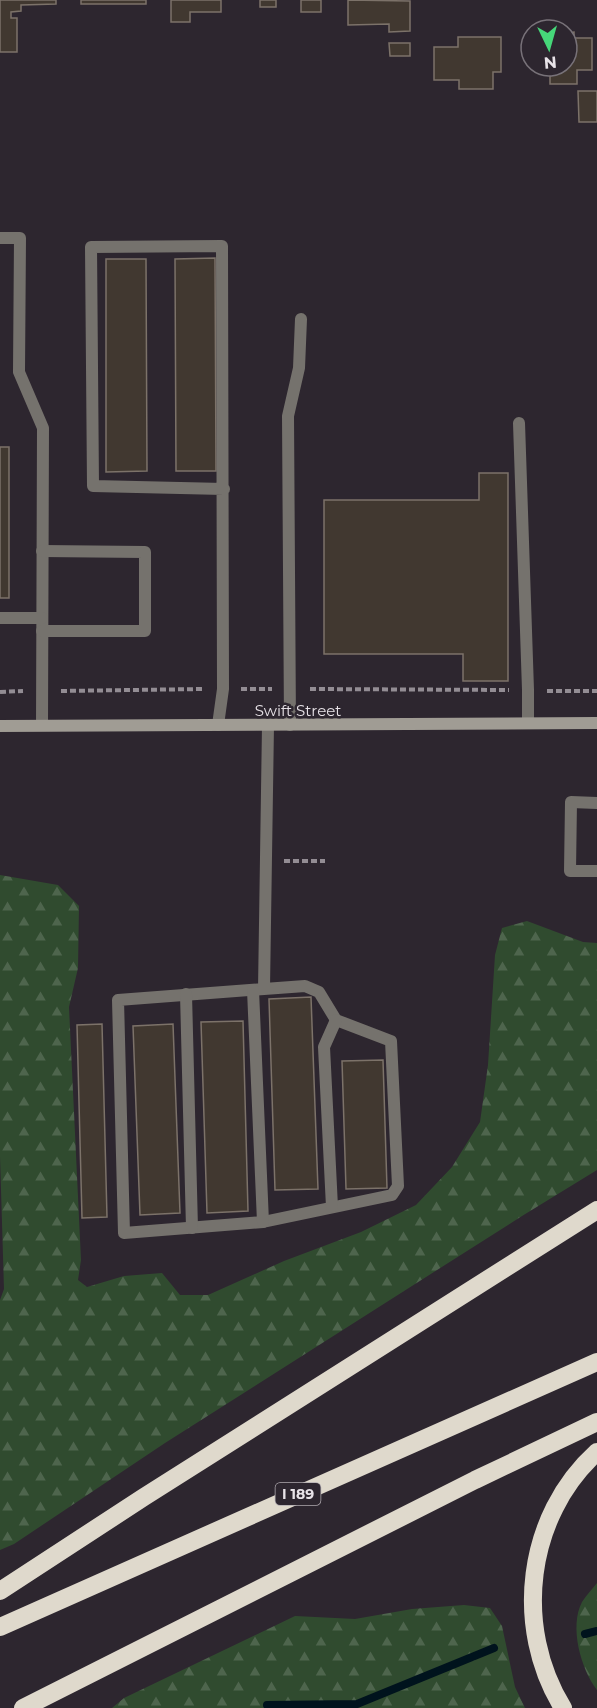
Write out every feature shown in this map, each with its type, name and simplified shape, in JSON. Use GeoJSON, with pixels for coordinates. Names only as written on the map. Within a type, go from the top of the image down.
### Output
{"type":"FeatureCollection","features":[{"type":"Feature","properties":{"kind":"highway"},"geometry":{"type":"LineString","coordinates":[[0,1591],[597,1210]]}},
{"type":"Feature","properties":{"kind":"highway","name":"I 189"},"geometry":{"type":"LineString","coordinates":[[0,1627],[597,1362]]}},
{"type":"Feature","properties":{"kind":"highway"},"geometry":{"type":"LineString","coordinates":[[23,1708],[475,1480],[597,1422]]}},
{"type":"Feature","properties":{"kind":"highway"},"geometry":{"type":"LineString","coordinates":[[562,1708],[545,1674],[535,1637],[533,1579],[542,1537],[553,1513],[576,1473],[597,1452]]}},
{"type":"Feature","properties":{"kind":"street","name":"Swift Street"},"geometry":{"type":"LineString","coordinates":[[0,726],[597,723]]}},
{"type":"Feature","properties":{"kind":"lane"},"geometry":{"type":"LineString","coordinates":[[0,238],[20,238],[19,372],[43,428],[42,725]]}},
{"type":"Feature","properties":{"kind":"lane"},"geometry":{"type":"LineString","coordinates":[[218,725],[223,689],[224,489],[222,246],[91,247],[93,486],[224,489]]}},
{"type":"Feature","properties":{"kind":"lane"},"geometry":{"type":"LineString","coordinates":[[290,725],[288,416],[300,369],[302,319]]}},
{"type":"Feature","properties":{"kind":"lane"},"geometry":{"type":"LineString","coordinates":[[519,423],[528,723]]}},
{"type":"Feature","properties":{"kind":"lane"},"geometry":{"type":"LineString","coordinates":[[0,618],[42,625],[145,631],[145,552],[42,551]]}},
{"type":"Feature","properties":{"kind":"lane"},"geometry":{"type":"LineString","coordinates":[[263,1222],[259,989],[268,725]]}},
{"type":"Feature","properties":{"kind":"lane"},"geometry":{"type":"LineString","coordinates":[[597,803],[571,802],[570,871],[597,871]]}},
{"type":"Feature","properties":{"kind":"lane"},"geometry":{"type":"LineString","coordinates":[[305,986],[319,992],[336,1020],[391,1041],[398,1186],[392,1195],[263,1222],[124,1233],[118,1000],[259,989],[305,986]]}},
{"type":"Feature","properties":{"kind":"lane"},"geometry":{"type":"LineString","coordinates":[[186,994],[192,1228]]}},
{"type":"Feature","properties":{"kind":"lane"},"geometry":{"type":"LineString","coordinates":[[332,1207],[324,1047],[336,1020]]}},
{"type":"Feature","properties":{"kind":"path"},"geometry":{"type":"LineString","coordinates":[[265,861],[325,861]]}},
{"type":"Feature","properties":{"kind":"green space"},"geometry":{"type":"Polygon","coordinates":[[[0,875],[58,885],[79,906],[78,968],[69,1007],[81,1260],[78,1280],[87,1287],[124,1276],[162,1273],[180,1295],[208,1295],[284,1261],[361,1232],[416,1205],[452,1167],[480,1122],[488,1065],[495,955],[502,928],[527,921],[583,942],[597,943],[597,1170],[165,1443],[14,1544],[0,1550],[0,1300],[4,1289],[0,1156],[0,875]]]}},
{"type":"Feature","properties":{"kind":"green space"},"geometry":{"type":"Polygon","coordinates":[[[597,1583],[597,1690],[582,1660],[577,1623],[582,1602],[597,1583]]]}},
{"type":"Feature","properties":{"kind":"green space"},"geometry":{"type":"Polygon","coordinates":[[[464,1605],[490,1608],[502,1626],[515,1687],[525,1708],[112,1708],[124,1698],[295,1616],[355,1619],[412,1609],[464,1605]]]}},
{"type":"Feature","properties":{"kind":"building"},"geometry":{"type":"Polygon","coordinates":[[[0,0],[56,0],[56,4],[21,5],[21,11],[11,12],[11,18],[17,18],[17,52],[0,52],[0,0]]]}},
{"type":"Feature","properties":{"kind":"building"},"geometry":{"type":"Polygon","coordinates":[[[81,0],[146,0],[146,4],[81,4],[81,0]]]}},
{"type":"Feature","properties":{"kind":"building"},"geometry":{"type":"Polygon","coordinates":[[[171,0],[221,0],[221,12],[190,12],[190,22],[171,22],[171,0]]]}},
{"type":"Feature","properties":{"kind":"building"},"geometry":{"type":"Polygon","coordinates":[[[260,0],[276,0],[276,7],[260,7],[260,0]]]}},
{"type":"Feature","properties":{"kind":"building"},"geometry":{"type":"Polygon","coordinates":[[[301,0],[321,0],[321,12],[301,12],[301,0]]]}},
{"type":"Feature","properties":{"kind":"building"},"geometry":{"type":"Polygon","coordinates":[[[348,0],[410,1],[410,31],[389,32],[389,24],[348,25],[348,0]]]}},
{"type":"Feature","properties":{"kind":"building"},"geometry":{"type":"Polygon","coordinates":[[[458,37],[501,37],[501,72],[493,72],[493,89],[459,89],[459,80],[434,80],[434,47],[458,47],[458,37]]]}},
{"type":"Feature","properties":{"kind":"building"},"geometry":{"type":"Polygon","coordinates":[[[579,38],[592,38],[592,70],[579,70],[579,38]]]}},
{"type":"Feature","properties":{"kind":"building"},"geometry":{"type":"Polygon","coordinates":[[[389,43],[410,43],[410,56],[390,56],[389,43]]]}},
{"type":"Feature","properties":{"kind":"building"},"geometry":{"type":"Polygon","coordinates":[[[550,78],[577,78],[577,84],[550,84],[550,78]]]}},
{"type":"Feature","properties":{"kind":"building"},"geometry":{"type":"Polygon","coordinates":[[[578,91],[597,91],[597,122],[579,122],[578,91]]]}},
{"type":"Feature","properties":{"kind":"building"},"geometry":{"type":"Polygon","coordinates":[[[215,258],[216,471],[176,471],[175,259],[215,258]]]}},
{"type":"Feature","properties":{"kind":"building"},"geometry":{"type":"Polygon","coordinates":[[[106,259],[146,259],[147,471],[106,472],[106,259]]]}},
{"type":"Feature","properties":{"kind":"building"},"geometry":{"type":"Polygon","coordinates":[[[0,447],[9,447],[9,598],[0,598],[0,447]]]}},
{"type":"Feature","properties":{"kind":"building"},"geometry":{"type":"Polygon","coordinates":[[[479,473],[508,473],[508,681],[463,681],[463,654],[324,654],[324,500],[479,500],[479,473]]]}},
{"type":"Feature","properties":{"kind":"building"},"geometry":{"type":"Polygon","coordinates":[[[311,997],[318,1189],[275,1190],[269,999],[311,997]]]}},
{"type":"Feature","properties":{"kind":"building"},"geometry":{"type":"Polygon","coordinates":[[[243,1021],[248,1211],[207,1213],[201,1022],[243,1021]]]}},
{"type":"Feature","properties":{"kind":"building"},"geometry":{"type":"Polygon","coordinates":[[[102,1024],[107,1217],[82,1218],[77,1025],[102,1024]]]}},
{"type":"Feature","properties":{"kind":"building"},"geometry":{"type":"Polygon","coordinates":[[[173,1024],[180,1213],[140,1215],[133,1026],[173,1024]]]}},
{"type":"Feature","properties":{"kind":"building"},"geometry":{"type":"Polygon","coordinates":[[[383,1060],[387,1188],[346,1189],[342,1061],[383,1060]]]}},
{"type":"Feature","properties":{"kind":"waterway"},"geometry":{"type":"LineString","coordinates":[[585,1634],[597,1631]]}},
{"type":"Feature","properties":{"kind":"waterway"},"geometry":{"type":"LineString","coordinates":[[267,1705],[357,1704],[494,1648]]}}]}
